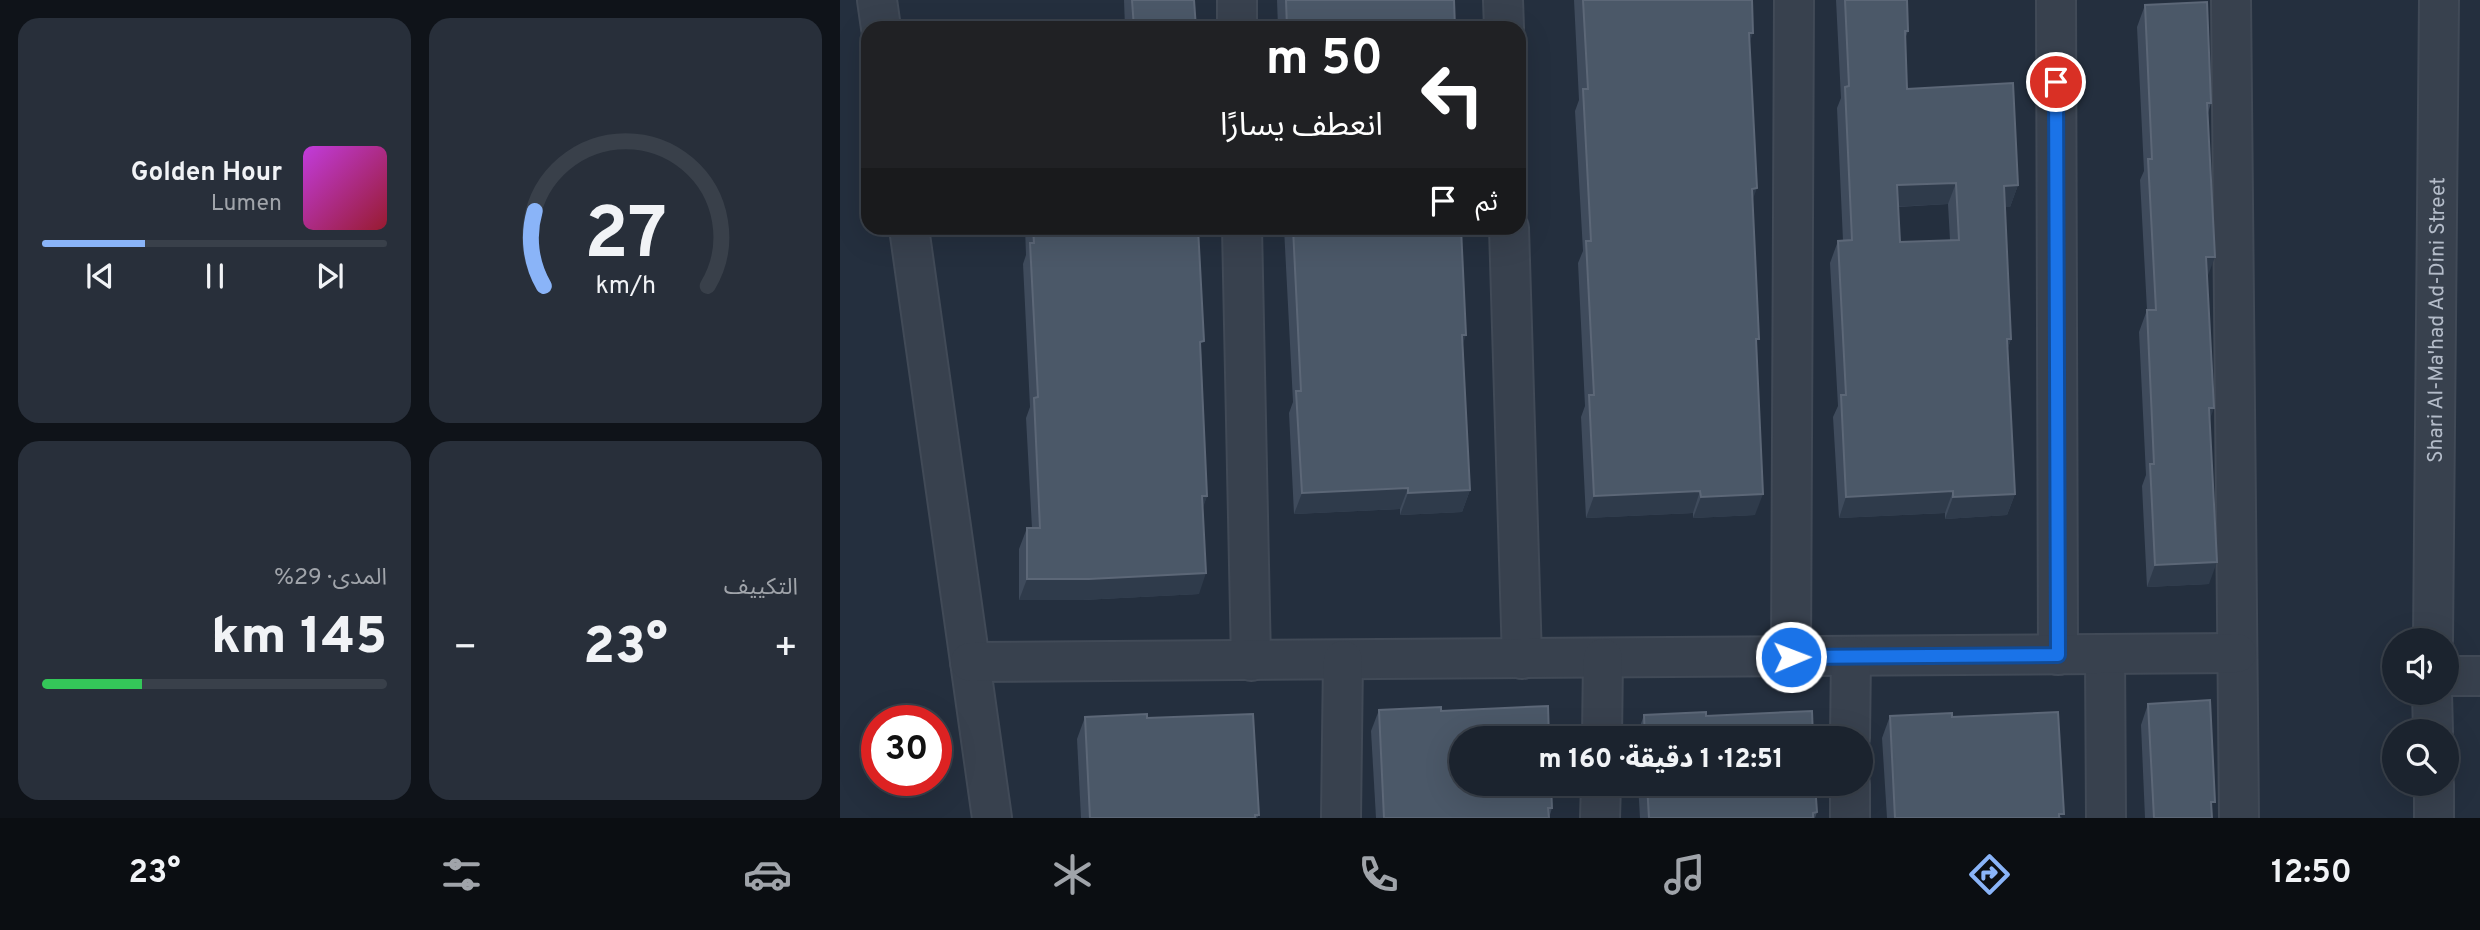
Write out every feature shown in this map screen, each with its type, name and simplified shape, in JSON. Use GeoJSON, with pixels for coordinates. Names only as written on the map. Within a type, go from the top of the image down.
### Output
{"type":"FeatureCollection","features":[{"type":"Feature","properties":{"kind":"street"},"geometry":{"type":"LineString","coordinates":[[877,0],[880,21]]}},
{"type":"Feature","properties":{"kind":"street"},"geometry":{"type":"LineString","coordinates":[[1237,0],[1237,21]]}},
{"type":"Feature","properties":{"kind":"street"},"geometry":{"type":"LineString","coordinates":[[1503,0],[1504,21]]}},
{"type":"Feature","properties":{"kind":"street"},"geometry":{"type":"LineString","coordinates":[[1791,657],[1794,0]]}},
{"type":"Feature","properties":{"kind":"street"},"geometry":{"type":"LineString","coordinates":[[2056,0],[2058,655]]}},
{"type":"Feature","properties":{"kind":"street"},"geometry":{"type":"LineString","coordinates":[[2231,0],[2239,818]]}},
{"type":"Feature","properties":{"kind":"street","name":"Shari Al-Ma'had Ad-Dini Street"},"geometry":{"type":"LineString","coordinates":[[2432,628],[2439,0]]}},
{"type":"Feature","properties":{"kind":"street"},"geometry":{"type":"LineString","coordinates":[[910,235],[992,818]]}},
{"type":"Feature","properties":{"kind":"street"},"geometry":{"type":"LineString","coordinates":[[1242,235],[1251,661]]}},
{"type":"Feature","properties":{"kind":"street"},"geometry":{"type":"LineString","coordinates":[[1509,235],[1522,659]]}},
{"type":"Feature","properties":{"kind":"street"},"geometry":{"type":"LineString","coordinates":[[970,662],[2237,653]]}},
{"type":"Feature","properties":{"kind":"street"},"geometry":{"type":"LineString","coordinates":[[2105,654],[2106,818]]}},
{"type":"Feature","properties":{"kind":"street"},"geometry":{"type":"LineString","coordinates":[[1850,726],[1851,656]]}},
{"type":"Feature","properties":{"kind":"street"},"geometry":{"type":"LineString","coordinates":[[1602,726],[1603,658]]}},
{"type":"Feature","properties":{"kind":"street"},"geometry":{"type":"LineString","coordinates":[[1342,818],[1343,660]]}},
{"type":"Feature","properties":{"kind":"street"},"geometry":{"type":"LineString","coordinates":[[2459,676],[2480,676]]}},
{"type":"Feature","properties":{"kind":"street"},"geometry":{"type":"LineString","coordinates":[[1600,818],[1601,796]]}},
{"type":"Feature","properties":{"kind":"street"},"geometry":{"type":"LineString","coordinates":[[1850,796],[1850,818]]}},
{"type":"Feature","properties":{"kind":"street"},"geometry":{"type":"LineString","coordinates":[[2434,796],[2434,818]]}},
{"type":"Feature","properties":{"kind":"building"},"geometry":{"type":"Polygon","coordinates":[[[1132,0],[1194,0],[1196,21],[1134,21],[1132,0]]]}},
{"type":"Feature","properties":{"kind":"building"},"geometry":{"type":"Polygon","coordinates":[[[1286,0],[1454,0],[1455,21],[1287,21],[1286,0]]]}},
{"type":"Feature","properties":{"kind":"building"},"geometry":{"type":"Polygon","coordinates":[[[1583,0],[1752,0],[1753,33],[1749,33],[1757,188],[1752,189],[1763,494],[1701,497],[1700,491],[1594,496],[1589,395],[1594,395],[1586,241],[1591,241],[1583,89],[1588,89],[1583,0]]]}},
{"type":"Feature","properties":{"kind":"building"},"geometry":{"type":"Polygon","coordinates":[[[1845,0],[1907,0],[1907,89],[2013,83],[2018,185],[2004,186],[2011,339],[2007,339],[2015,494],[1953,497],[1953,491],[1846,497],[1841,395],[1846,395],[1838,241],[1852,240],[1845,87],[1849,86],[1845,0]],[[1956,183],[1897,185],[1900,242],[1959,240],[1956,183]]]}},
{"type":"Feature","properties":{"kind":"building"},"geometry":{"type":"Polygon","coordinates":[[[2207,2],[2211,103],[2207,103],[2215,257],[2206,257],[2214,408],[2209,408],[2217,562],[2155,565],[2150,464],[2154,464],[2147,310],[2156,310],[2148,159],[2152,159],[2145,5],[2207,2]]]}},
{"type":"Feature","properties":{"kind":"building"},"geometry":{"type":"Polygon","coordinates":[[[1033,235],[1198,235],[1204,341],[1200,342],[1207,496],[1202,496],[1206,573],[1027,579],[1027,528],[1040,528],[1034,398],[1038,397],[1030,243],[1034,243],[1033,235]]]}},
{"type":"Feature","properties":{"kind":"building"},"geometry":{"type":"Polygon","coordinates":[[[1293,235],[1461,235],[1466,335],[1462,335],[1470,490],[1408,493],[1408,488],[1302,493],[1296,391],[1301,391],[1293,235]]]}},
{"type":"Feature","properties":{"kind":"building"},"geometry":{"type":"Polygon","coordinates":[[[2210,700],[2215,802],[2211,802],[2212,818],[2154,818],[2148,704],[2210,700]]]}},
{"type":"Feature","properties":{"kind":"building"},"geometry":{"type":"Polygon","coordinates":[[[1548,706],[1549,726],[1449,726],[1449,796],[1552,796],[1552,808],[1548,808],[1549,818],[1384,818],[1379,710],[1441,707],[1441,711],[1548,706]]]}},
{"type":"Feature","properties":{"kind":"building"},"geometry":{"type":"Polygon","coordinates":[[[1812,711],[1813,726],[1644,726],[1644,715],[1706,712],[1706,716],[1812,711]]]}},
{"type":"Feature","properties":{"kind":"building"},"geometry":{"type":"Polygon","coordinates":[[[2058,712],[2064,814],[2059,814],[2059,818],[1895,818],[1890,716],[1952,713],[1952,717],[2058,712]]]}},
{"type":"Feature","properties":{"kind":"building"},"geometry":{"type":"Polygon","coordinates":[[[1147,714],[1147,718],[1253,714],[1259,815],[1255,815],[1255,818],[1090,818],[1085,717],[1147,714]]]}},
{"type":"Feature","properties":{"kind":"building"},"geometry":{"type":"Polygon","coordinates":[[[1648,796],[1816,796],[1817,812],[1813,813],[1813,818],[1649,818],[1648,796]]]}},
{"type":"Feature","properties":{"kind":"route"},"geometry":{"type":"LineString","coordinates":[[1791,657],[2058,655],[2056,82]]}}]}
